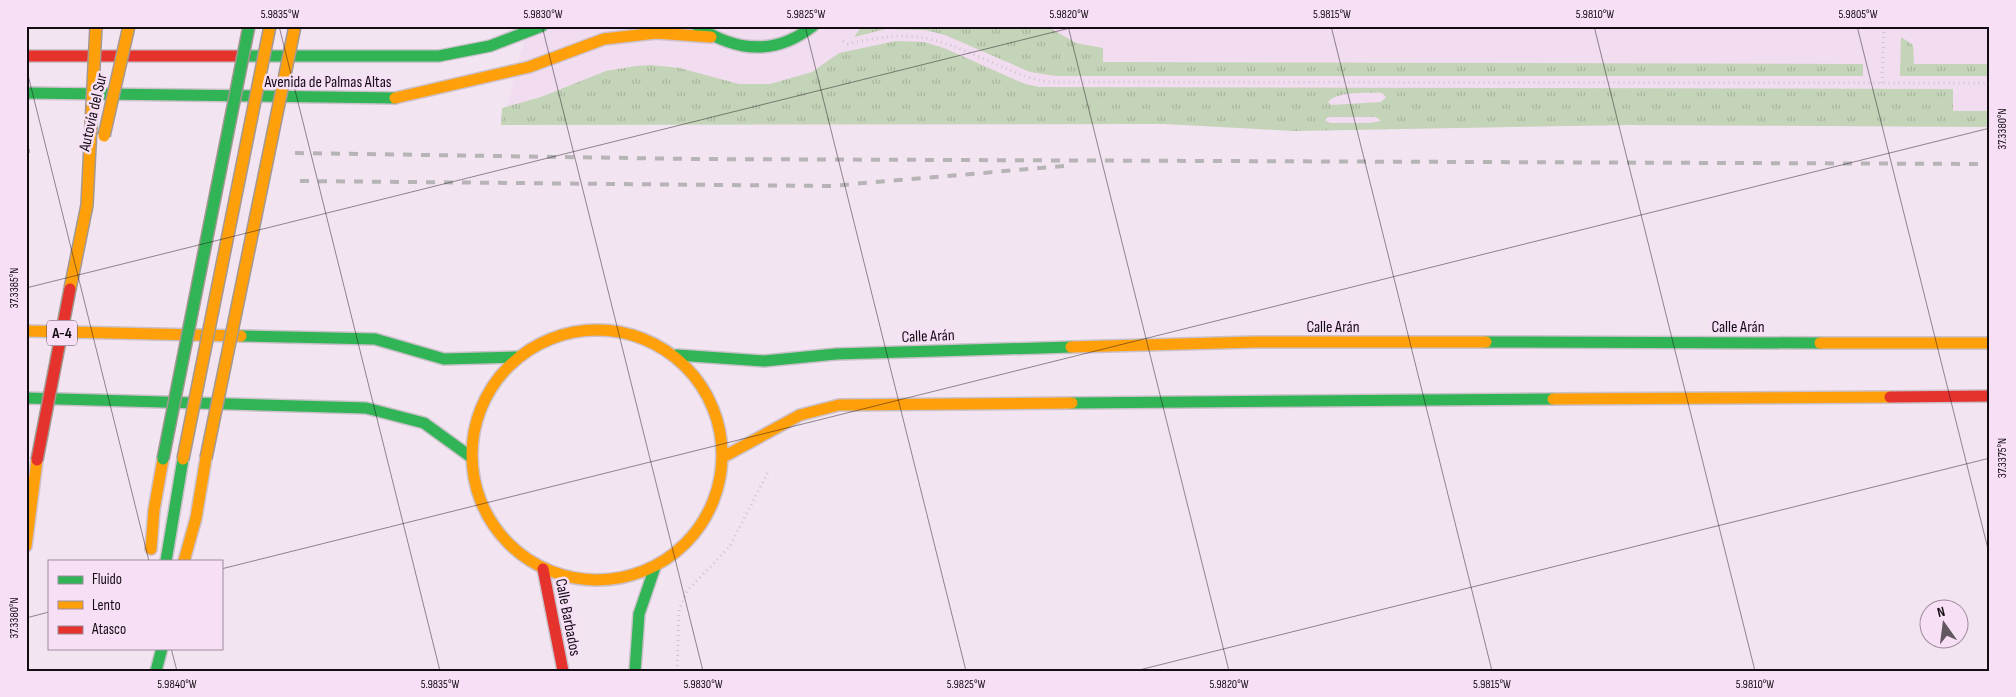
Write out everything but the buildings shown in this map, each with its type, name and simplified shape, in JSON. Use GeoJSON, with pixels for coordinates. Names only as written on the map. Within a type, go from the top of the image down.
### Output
{"type":"FeatureCollection","features":[{"type":"Feature","properties":{"kind":"main road"},"geometry":{"type":"LineString","coordinates":[[87,205],[96,26]]}},
{"type":"Feature","properties":{"kind":"main road","name":"Autovía del Sur"},"geometry":{"type":"LineString","coordinates":[[87,205],[130,26]]}},
{"type":"Feature","properties":{"kind":"main road"},"geometry":{"type":"LineString","coordinates":[[150,560],[154,510],[163,459],[248,26]]}},
{"type":"Feature","properties":{"kind":"main road"},"geometry":{"type":"LineString","coordinates":[[166,560],[183,459],[270,26]]}},
{"type":"Feature","properties":{"kind":"main road"},"geometry":{"type":"LineString","coordinates":[[184,560],[295,26]]}},
{"type":"Feature","properties":{"kind":"main road","name":"Avenida de Palmas Altas"},"geometry":{"type":"LineString","coordinates":[[26,56],[439,56],[490,46],[542,26]]}},
{"type":"Feature","properties":{"kind":"main road"},"geometry":{"type":"LineString","coordinates":[[697,26],[710,37],[737,46],[751,48],[771,47],[791,40],[813,26]]}},
{"type":"Feature","properties":{"kind":"main road","name":"Avenida de Palmas Altas"},"geometry":{"type":"LineString","coordinates":[[26,93],[392,99],[529,68],[604,39],[656,33],[710,37]]}},
{"type":"Feature","properties":{"kind":"main road","name":"A-4"},"geometry":{"type":"LineString","coordinates":[[26,546],[38,460],[87,205]]}},
{"type":"Feature","properties":{"kind":"main road"},"geometry":{"type":"LineString","coordinates":[[26,331],[375,339],[444,359],[517,357]]}},
{"type":"Feature","properties":{"kind":"main road"},"geometry":{"type":"LineString","coordinates":[[568,331],[626,331],[677,355],[713,400],[725,456],[716,501],[691,540],[655,567],[600,581],[543,569],[506,542],[480,503],[471,457],[476,419],[492,385],[517,357],[568,331]]}},
{"type":"Feature","properties":{"kind":"main road","name":"Calle Arán"},"geometry":{"type":"LineString","coordinates":[[677,355],[764,361],[836,354],[1255,342],[1990,343]]}},
{"type":"Feature","properties":{"kind":"main road"},"geometry":{"type":"LineString","coordinates":[[725,456],[800,415],[839,405],[1990,396]]}},
{"type":"Feature","properties":{"kind":"main road"},"geometry":{"type":"LineString","coordinates":[[26,398],[366,408],[424,423],[471,457]]}},
{"type":"Feature","properties":{"kind":"main road"},"geometry":{"type":"LineString","coordinates":[[634,671],[639,614],[655,567]]}},
{"type":"Feature","properties":{"kind":"main road","name":"Calle Barbados"},"geometry":{"type":"LineString","coordinates":[[543,569],[562,671]]}},
{"type":"Feature","properties":{"kind":"main road"},"geometry":{"type":"LineString","coordinates":[[149,671],[152,650]]}},
{"type":"Feature","properties":{"kind":"main road"},"geometry":{"type":"LineString","coordinates":[[156,671],[161,650]]}},
{"type":"Feature","properties":{"kind":"path"},"geometry":{"type":"LineString","coordinates":[[1882,83],[1884,26]]}},
{"type":"Feature","properties":{"kind":"path"},"geometry":{"type":"LineString","coordinates":[[843,41],[848,44],[892,36],[922,37],[947,42],[1025,77],[1048,82],[1990,83]]}},
{"type":"Feature","properties":{"kind":"shaded area"},"geometry":{"type":"Polygon","coordinates":[[[528,26],[1990,26],[1990,127],[1628,125],[1294,131],[1164,124],[502,125],[528,26]]]}},
{"type":"Feature","properties":{"kind":"green space"},"geometry":{"type":"Polygon","coordinates":[[[862,26],[1046,26],[1076,43],[1103,48],[1103,62],[1863,64],[1863,76],[1055,76],[1030,72],[945,35],[925,30],[886,29],[854,37],[862,26]]]}},
{"type":"Feature","properties":{"kind":"green space"},"geometry":{"type":"Polygon","coordinates":[[[1901,37],[1913,45],[1914,64],[1990,64],[1990,76],[1900,76],[1901,37]]]}},
{"type":"Feature","properties":{"kind":"green space"},"geometry":{"type":"Polygon","coordinates":[[[896,41],[924,42],[944,48],[1025,84],[1040,87],[1953,89],[1953,111],[1990,111],[1990,127],[1628,125],[1294,131],[1164,124],[501,125],[502,108],[541,97],[606,71],[651,65],[680,68],[739,84],[770,84],[812,72],[839,53],[896,41]],[[1382,93],[1346,94],[1333,98],[1328,102],[1331,105],[1381,102],[1386,97],[1382,93]],[[1328,117],[1325,120],[1330,123],[1370,123],[1381,121],[1376,117],[1328,117]]]}},
{"type":"Feature","properties":{"kind":"railway"},"geometry":{"type":"LineString","coordinates":[[295,153],[694,159],[1990,164]]}},
{"type":"Feature","properties":{"kind":"railway"},"geometry":{"type":"LineString","coordinates":[[300,181],[830,186],[1064,166]]}},
{"type":"Feature","properties":{"kind":"traffic: fast"},"geometry":{"type":"LineString","coordinates":[[163,459],[249,26]]}},
{"type":"Feature","properties":{"kind":"traffic: fast"},"geometry":{"type":"LineString","coordinates":[[245,56],[439,56],[490,46],[542,26]]}},
{"type":"Feature","properties":{"kind":"traffic: fast"},"geometry":{"type":"LineString","coordinates":[[697,26],[726,41],[755,47],[770,46],[784,42],[799,36],[813,26]]}},
{"type":"Feature","properties":{"kind":"traffic: fast"},"geometry":{"type":"LineString","coordinates":[[26,93],[395,98]]}},
{"type":"Feature","properties":{"kind":"traffic: fast"},"geometry":{"type":"LineString","coordinates":[[241,336],[375,339],[444,359],[517,357]]}},
{"type":"Feature","properties":{"kind":"traffic: fast"},"geometry":{"type":"LineString","coordinates":[[1486,342],[1820,343]]}},
{"type":"Feature","properties":{"kind":"traffic: fast"},"geometry":{"type":"LineString","coordinates":[[677,355],[764,361],[836,354],[1071,347]]}},
{"type":"Feature","properties":{"kind":"traffic: fast"},"geometry":{"type":"LineString","coordinates":[[26,398],[366,408],[424,423],[471,457]]}},
{"type":"Feature","properties":{"kind":"traffic: fast"},"geometry":{"type":"LineString","coordinates":[[1072,403],[1553,399]]}},
{"type":"Feature","properties":{"kind":"traffic: fast"},"geometry":{"type":"LineString","coordinates":[[166,560],[183,459]]}},
{"type":"Feature","properties":{"kind":"traffic: fast"},"geometry":{"type":"LineString","coordinates":[[635,671],[639,614],[655,567]]}},
{"type":"Feature","properties":{"kind":"traffic: fast"},"geometry":{"type":"LineString","coordinates":[[156,671],[161,650]]}},
{"type":"Feature","properties":{"kind":"traffic: slow"},"geometry":{"type":"LineString","coordinates":[[70,289],[87,205],[96,26]]}},
{"type":"Feature","properties":{"kind":"traffic: slow"},"geometry":{"type":"LineString","coordinates":[[104,136],[129,26]]}},
{"type":"Feature","properties":{"kind":"traffic: slow"},"geometry":{"type":"LineString","coordinates":[[183,459],[270,26]]}},
{"type":"Feature","properties":{"kind":"traffic: slow"},"geometry":{"type":"LineString","coordinates":[[206,458],[295,26]]}},
{"type":"Feature","properties":{"kind":"traffic: slow"},"geometry":{"type":"LineString","coordinates":[[395,98],[529,67],[604,39],[656,33],[711,37]]}},
{"type":"Feature","properties":{"kind":"traffic: slow"},"geometry":{"type":"LineString","coordinates":[[597,330],[621,332],[645,339],[676,358],[694,376],[713,407],[720,431],[722,455],[720,479],[713,503],[694,534],[676,552],[645,571],[621,578],[597,580],[573,578],[549,571],[518,552],[500,534],[481,503],[474,479],[472,455],[474,431],[481,407],[500,376],[518,358],[549,339],[573,332],[597,330]]}},
{"type":"Feature","properties":{"kind":"traffic: slow"},"geometry":{"type":"LineString","coordinates":[[26,331],[241,336]]}},
{"type":"Feature","properties":{"kind":"traffic: slow"},"geometry":{"type":"LineString","coordinates":[[1071,347],[1255,342],[1486,342]]}},
{"type":"Feature","properties":{"kind":"traffic: slow"},"geometry":{"type":"LineString","coordinates":[[1820,343],[1990,343]]}},
{"type":"Feature","properties":{"kind":"traffic: slow"},"geometry":{"type":"LineString","coordinates":[[1553,399],[1890,397]]}},
{"type":"Feature","properties":{"kind":"traffic: slow"},"geometry":{"type":"LineString","coordinates":[[725,456],[800,415],[839,405],[1072,403]]}},
{"type":"Feature","properties":{"kind":"traffic: slow"},"geometry":{"type":"LineString","coordinates":[[184,560],[196,518],[206,458]]}},
{"type":"Feature","properties":{"kind":"traffic: slow"},"geometry":{"type":"LineString","coordinates":[[151,549],[154,510],[163,459]]}},
{"type":"Feature","properties":{"kind":"traffic: slow"},"geometry":{"type":"LineString","coordinates":[[26,546],[37,460]]}},
{"type":"Feature","properties":{"kind":"traffic: jam"},"geometry":{"type":"LineString","coordinates":[[26,56],[245,56]]}},
{"type":"Feature","properties":{"kind":"traffic: jam"},"geometry":{"type":"LineString","coordinates":[[37,460],[70,289]]}},
{"type":"Feature","properties":{"kind":"traffic: jam"},"geometry":{"type":"LineString","coordinates":[[1890,397],[1990,396]]}},
{"type":"Feature","properties":{"kind":"traffic: jam"},"geometry":{"type":"LineString","coordinates":[[543,569],[563,671]]}}]}
